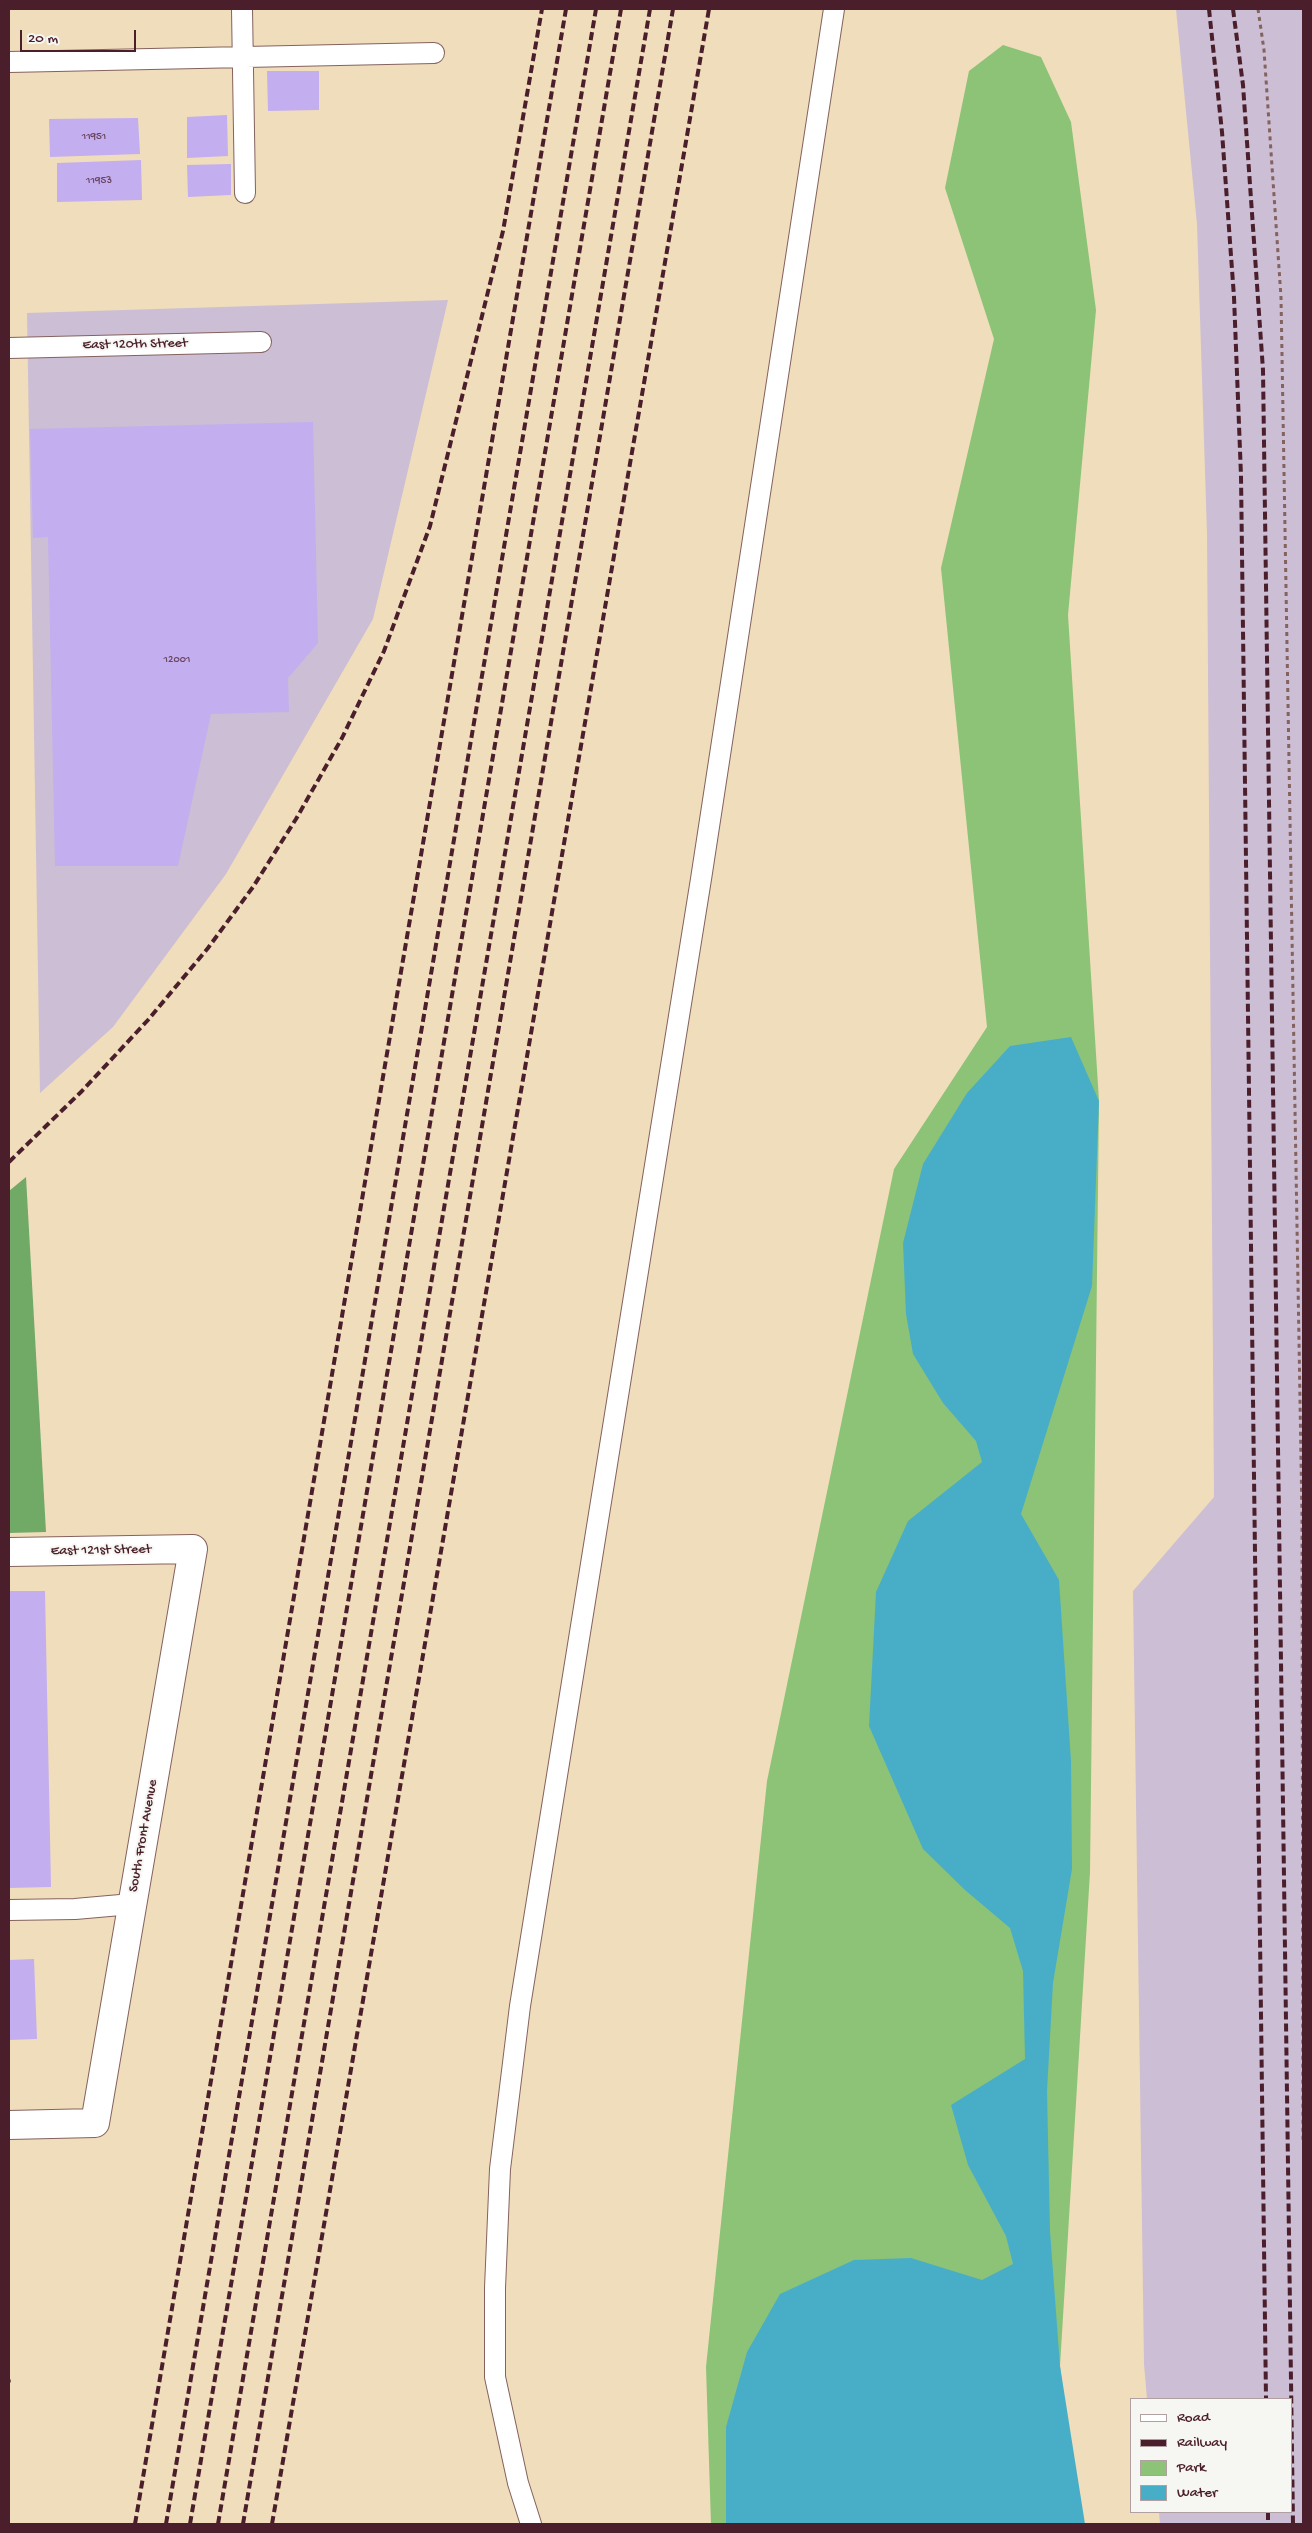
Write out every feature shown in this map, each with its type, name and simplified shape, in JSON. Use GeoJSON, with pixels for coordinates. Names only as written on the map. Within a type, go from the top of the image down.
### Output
{"type":"FeatureCollection","features":[{"type":"Feature","properties":{"kind":"street","name":"East 121st Street"},"geometry":{"type":"LineString","coordinates":[[9,1552],[193,1549]]}},
{"type":"Feature","properties":{"kind":"street","name":"South Front Avenue"},"geometry":{"type":"LineString","coordinates":[[9,2125],[95,2123],[193,1549]]}},
{"type":"Feature","properties":{"kind":"lane"},"geometry":{"type":"LineString","coordinates":[[242,9],[245,193]]}},
{"type":"Feature","properties":{"kind":"lane"},"geometry":{"type":"LineString","coordinates":[[531,2524],[518,2483],[495,2377],[495,2288],[500,2169],[520,2006],[701,879],[834,9]]}},
{"type":"Feature","properties":{"kind":"lane"},"geometry":{"type":"LineString","coordinates":[[9,62],[434,53]]}},
{"type":"Feature","properties":{"kind":"lane","name":"East 120th Street"},"geometry":{"type":"LineString","coordinates":[[9,348],[261,342]]}},
{"type":"Feature","properties":{"kind":"lane"},"geometry":{"type":"LineString","coordinates":[[9,1910],[75,1909],[132,1904]]}},
{"type":"Feature","properties":{"kind":"path"},"geometry":{"type":"LineString","coordinates":[[1258,9],[1264,50],[1281,297],[1302,1516],[1303,2143]]}},
{"type":"Feature","properties":{"kind":"shaded area"},"geometry":{"type":"Polygon","coordinates":[[[1176,9],[1303,9],[1303,2524],[1160,2524],[1159,2513],[1292,2513],[1292,2398],[1147,2398],[1144,2364],[1133,1591],[1214,1497],[1207,533],[1197,224],[1176,9]]]}},
{"type":"Feature","properties":{"kind":"shaded area"},"geometry":{"type":"Polygon","coordinates":[[[448,300],[373,619],[226,874],[113,1027],[40,1093],[27,313],[448,300]]]}},
{"type":"Feature","properties":{"kind":"green space"},"geometry":{"type":"Polygon","coordinates":[[[1003,45],[1041,57],[1071,122],[1096,310],[1068,615],[1099,1101],[1090,1872],[1060,2366],[1079,2524],[711,2524],[706,2367],[767,1781],[894,1169],[987,1027],[941,568],[994,339],[945,188],[969,71],[1003,45]]]}},
{"type":"Feature","properties":{"kind":"green space"},"geometry":{"type":"Polygon","coordinates":[[[26,1177],[46,1532],[9,1533],[9,1191],[26,1177]]]}},
{"type":"Feature","properties":{"kind":"water"},"geometry":{"type":"Polygon","coordinates":[[[1071,1037],[1099,1101],[1092,1286],[1021,1514],[1059,1580],[1071,1761],[1072,1869],[1053,1983],[1047,2091],[1050,2231],[1060,2366],[1085,2524],[726,2524],[726,2427],[747,2352],[780,2294],[854,2260],[911,2258],[982,2280],[1013,2264],[1006,2236],[968,2165],[951,2105],[1025,2059],[1023,1971],[1010,1928],[965,1890],[923,1849],[869,1726],[876,1592],[908,1521],[982,1462],[976,1441],[943,1403],[913,1354],[906,1314],[903,1243],[923,1164],[967,1093],[1010,1046],[1071,1037]]]}},
{"type":"Feature","properties":{"kind":"building"},"geometry":{"type":"Polygon","coordinates":[[[267,71],[319,71],[319,110],[268,111],[267,71]]]}},
{"type":"Feature","properties":{"kind":"building"},"geometry":{"type":"Polygon","coordinates":[[[227,115],[228,156],[187,158],[187,117],[227,115]]]}},
{"type":"Feature","properties":{"kind":"building"},"geometry":{"type":"Polygon","coordinates":[[[138,118],[140,154],[50,157],[49,119],[138,118]]]}},
{"type":"Feature","properties":{"kind":"building"},"geometry":{"type":"Polygon","coordinates":[[[141,160],[142,200],[57,202],[57,163],[141,160]]]}},
{"type":"Feature","properties":{"kind":"building"},"geometry":{"type":"Polygon","coordinates":[[[231,164],[231,195],[188,197],[187,165],[231,164]]]}},
{"type":"Feature","properties":{"kind":"building"},"geometry":{"type":"Polygon","coordinates":[[[313,422],[318,643],[288,678],[289,712],[211,714],[178,866],[55,866],[48,537],[33,538],[30,429],[313,422]]]}},
{"type":"Feature","properties":{"kind":"building"},"geometry":{"type":"Polygon","coordinates":[[[9,1591],[45,1591],[51,1887],[9,1888],[9,1591]]]}},
{"type":"Feature","properties":{"kind":"building"},"geometry":{"type":"Polygon","coordinates":[[[34,1959],[37,2039],[9,2040],[9,1960],[34,1959]]]}},
{"type":"Feature","properties":{"kind":"railway"},"geometry":{"type":"LineString","coordinates":[[9,1162],[82,1091],[148,1020],[208,948],[253,887],[296,819],[342,738],[384,651],[430,526],[503,231],[542,9]]}},
{"type":"Feature","properties":{"kind":"railway"},"geometry":{"type":"LineString","coordinates":[[135,2524],[566,9]]}},
{"type":"Feature","properties":{"kind":"railway"},"geometry":{"type":"LineString","coordinates":[[166,2524],[596,9]]}},
{"type":"Feature","properties":{"kind":"railway"},"geometry":{"type":"LineString","coordinates":[[190,2524],[621,9]]}},
{"type":"Feature","properties":{"kind":"railway"},"geometry":{"type":"LineString","coordinates":[[218,2524],[650,9]]}},
{"type":"Feature","properties":{"kind":"railway"},"geometry":{"type":"LineString","coordinates":[[243,2524],[673,9]]}},
{"type":"Feature","properties":{"kind":"railway"},"geometry":{"type":"LineString","coordinates":[[272,2524],[709,9]]}},
{"type":"Feature","properties":{"kind":"railway"},"geometry":{"type":"LineString","coordinates":[[1209,9],[1222,132],[1234,297],[1241,476],[1266,2398]]}},
{"type":"Feature","properties":{"kind":"railway"},"geometry":{"type":"LineString","coordinates":[[1233,9],[1243,85],[1263,370],[1291,2398]]}},
{"type":"Feature","properties":{"kind":"railway"},"geometry":{"type":"LineString","coordinates":[[1292,2452],[1293,2524]]}},
{"type":"Feature","properties":{"kind":"railway"},"geometry":{"type":"LineString","coordinates":[[1268,2513],[1268,2524]]}}]}
